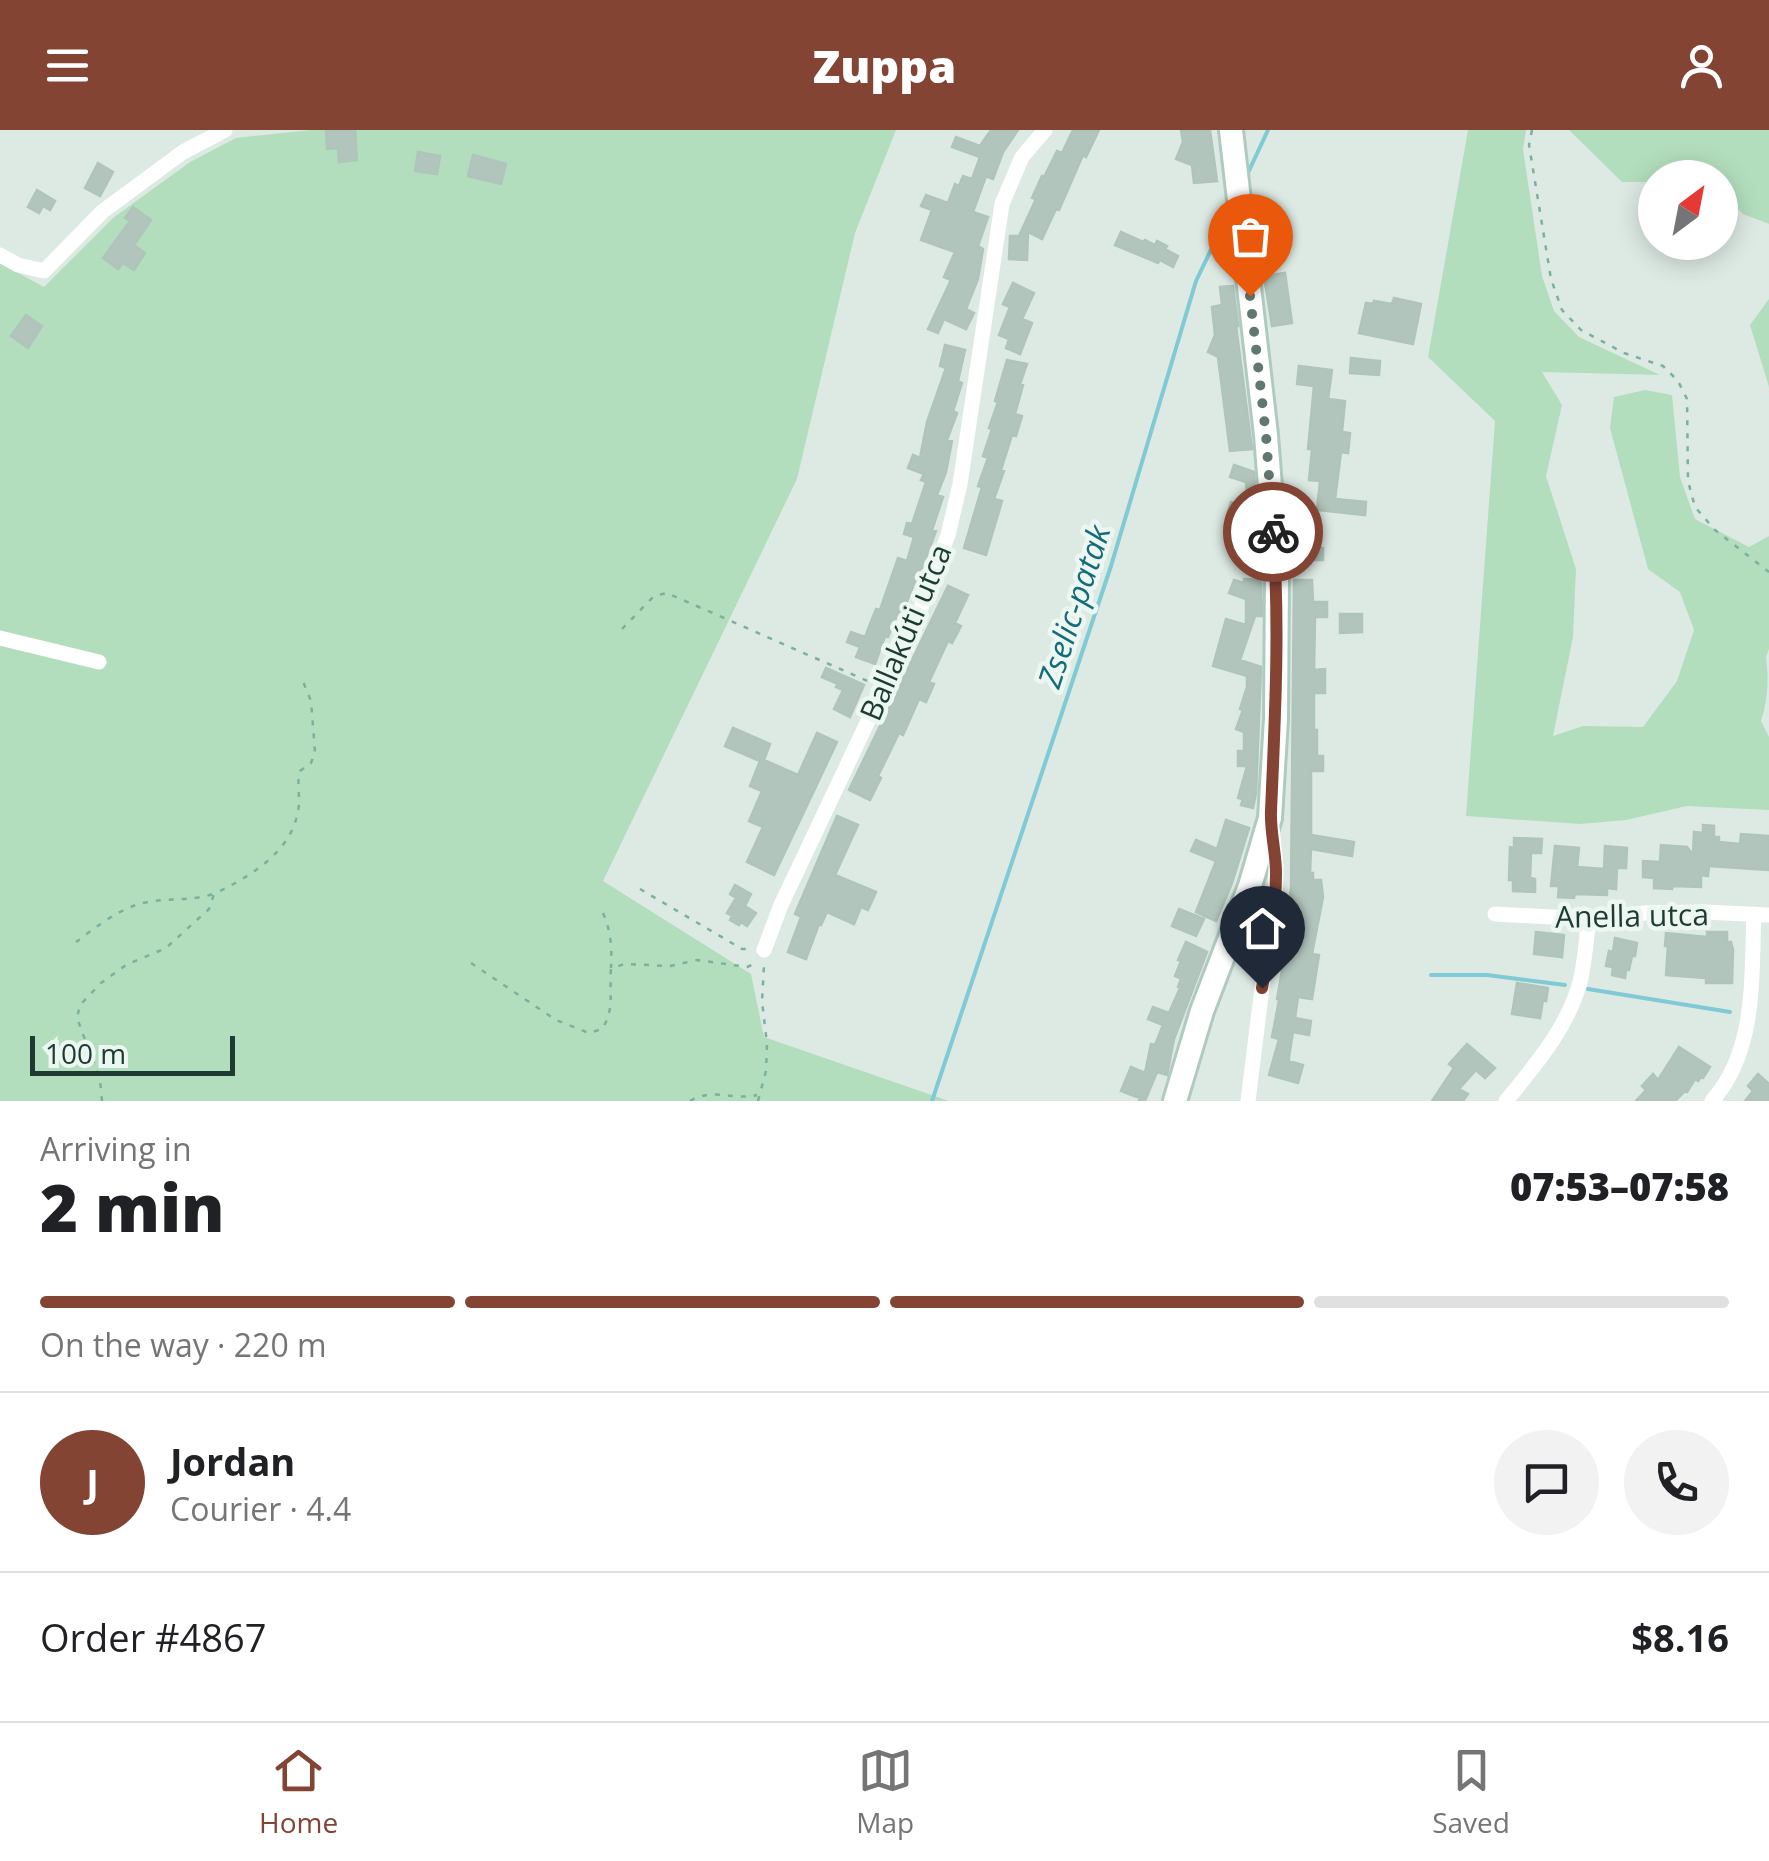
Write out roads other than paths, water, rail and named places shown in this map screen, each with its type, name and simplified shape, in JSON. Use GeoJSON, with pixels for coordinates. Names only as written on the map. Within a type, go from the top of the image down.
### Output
{"type":"FeatureCollection","features":[{"type":"Feature","properties":{"kind":"street"},"geometry":{"type":"LineString","coordinates":[[0,256],[18,266],[44,271],[103,211],[183,152],[225,130]]}},
{"type":"Feature","properties":{"kind":"street","name":"Ballakúti utca"},"geometry":{"type":"LineString","coordinates":[[764,950],[780,905],[919,614],[948,535],[960,484],[1002,204],[1022,157],[1046,130]]}},
{"type":"Feature","properties":{"kind":"street"},"geometry":{"type":"LineString","coordinates":[[1231,130],[1266,435],[1277,576],[1276,719],[1270,818],[1276,866],[1275,911],[1248,1101]]}},
{"type":"Feature","properties":{"kind":"street"},"geometry":{"type":"LineString","coordinates":[[0,638],[99,662]]}},
{"type":"Feature","properties":{"kind":"street"},"geometry":{"type":"LineString","coordinates":[[1176,1101],[1202,1011],[1250,886],[1270,818]]}},
{"type":"Feature","properties":{"kind":"street","name":"Anella utca"},"geometry":{"type":"LineString","coordinates":[[1495,914],[1588,920],[1645,913],[1762,915]]}},
{"type":"Feature","properties":{"kind":"street"},"geometry":{"type":"LineString","coordinates":[[1712,1101],[1736,1064],[1748,1025],[1762,915]]}},
{"type":"Feature","properties":{"kind":"street"},"geometry":{"type":"LineString","coordinates":[[1506,1101],[1553,1042],[1571,1010],[1581,978],[1588,920]]}},
{"type":"Feature","properties":{"kind":"waterway","name":"Zselic-patak"},"geometry":{"type":"LineString","coordinates":[[1247,175],[1268,130]]}},
{"type":"Feature","properties":{"kind":"waterway","name":"Zselic-patak"},"geometry":{"type":"LineString","coordinates":[[932,1101],[1111,566],[1196,281],[1230,210]]}},
{"type":"Feature","properties":{"kind":"waterway"},"geometry":{"type":"LineString","coordinates":[[1431,975],[1487,975],[1565,985]]}},
{"type":"Feature","properties":{"kind":"waterway"},"geometry":{"type":"LineString","coordinates":[[1588,989],[1730,1012]]}}]}
